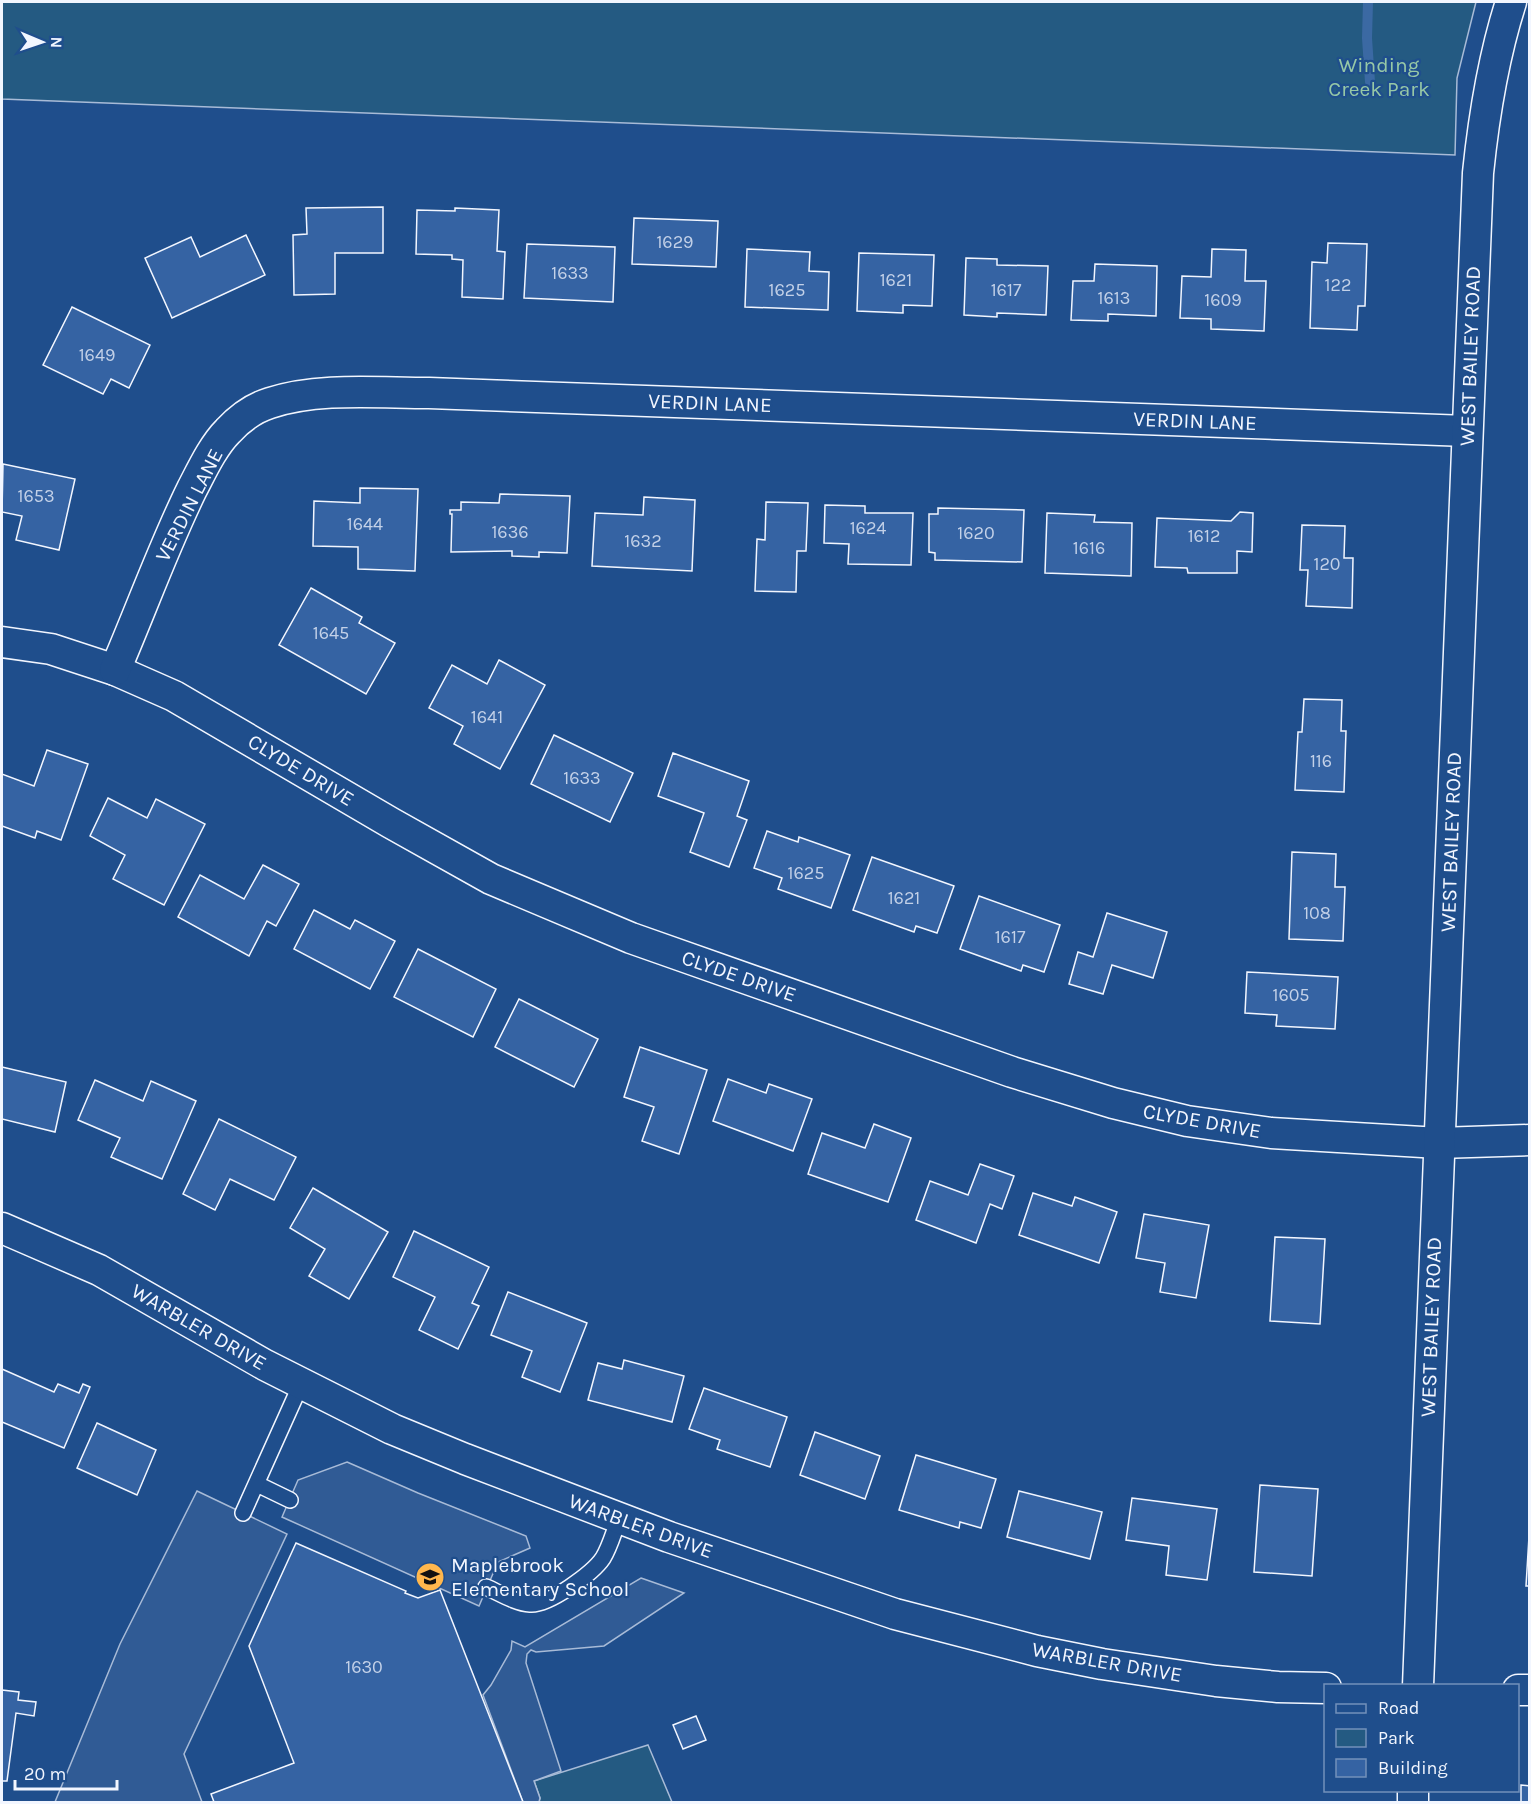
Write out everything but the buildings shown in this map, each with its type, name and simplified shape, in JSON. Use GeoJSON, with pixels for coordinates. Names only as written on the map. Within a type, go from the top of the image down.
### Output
{"type":"FeatureCollection","features":[{"type":"Feature","properties":{"kind":"street","name":"WEST BAILEY ROAD"},"geometry":{"type":"LineString","coordinates":[[1418,1684],[1478,173],[1481,138],[1493,66],[1511,2]]}},
{"type":"Feature","properties":{"kind":"street","name":"VERDIN LANE"},"geometry":{"type":"LineString","coordinates":[[115,670],[174,525],[204,466],[227,431],[249,413],[269,403],[296,397],[343,392],[429,393],[1467,430]]}},
{"type":"Feature","properties":{"kind":"street","name":"CLYDE DRIVE"},"geometry":{"type":"LineString","coordinates":[[2,642],[51,649],[115,670],[174,696],[491,879],[631,938],[1012,1072],[1113,1103],[1187,1121],[1271,1133],[1439,1143],[1530,1140]]}},
{"type":"Feature","properties":{"kind":"street","name":"WARBLER DRIVE"},"geometry":{"type":"LineString","coordinates":[[2,1228],[99,1270],[301,1384],[403,1433],[620,1519],[895,1614],[1037,1651],[1102,1664],[1216,1681],[1278,1687],[1324,1688]]}},
{"type":"Feature","properties":{"kind":"lane"},"geometry":{"type":"LineString","coordinates":[[243,1513],[301,1384]]}},
{"type":"Feature","properties":{"kind":"lane"},"geometry":{"type":"LineString","coordinates":[[257,1484],[290,1500]]}},
{"type":"Feature","properties":{"kind":"lane"},"geometry":{"type":"LineString","coordinates":[[486,1587],[518,1602],[532,1605],[554,1597],[587,1574],[603,1558],[620,1519]]}},
{"type":"Feature","properties":{"kind":"green space","name":"Winding Creek Park"},"geometry":{"type":"Polygon","coordinates":[[[2,2],[1476,2],[1457,78],[1455,155],[2,99],[2,2]]]}},
{"type":"Feature","properties":{"kind":"green space"},"geometry":{"type":"Polygon","coordinates":[[[648,1745],[672,1802],[539,1802],[540,1798],[534,1781],[648,1745]]]}},
{"type":"Feature","properties":{"kind":"shaded area"},"geometry":{"type":"Polygon","coordinates":[[[347,1462],[526,1536],[530,1548],[498,1562],[479,1606],[282,1517],[298,1480],[347,1462]]]}},
{"type":"Feature","properties":{"kind":"shaded area"},"geometry":{"type":"Polygon","coordinates":[[[197,1491],[287,1534],[184,1754],[202,1802],[55,1802],[120,1644],[197,1491]]]}},
{"type":"Feature","properties":{"kind":"shaded area"},"geometry":{"type":"Polygon","coordinates":[[[641,1578],[684,1593],[604,1646],[536,1652],[531,1650],[527,1654],[526,1663],[561,1771],[534,1781],[540,1798],[539,1802],[523,1802],[483,1695],[511,1650],[512,1641],[525,1647],[641,1578]]]}},
{"type":"Feature","properties":{"kind":"waterway"},"geometry":{"type":"LineString","coordinates":[[1368,2],[1367,38],[1370,82]]}},
{"type":"Feature","properties":{"kind":"place","name":"Maplebrook Elementary School"},"geometry":{"type":"Point","coordinates":[430,1577]}}]}
